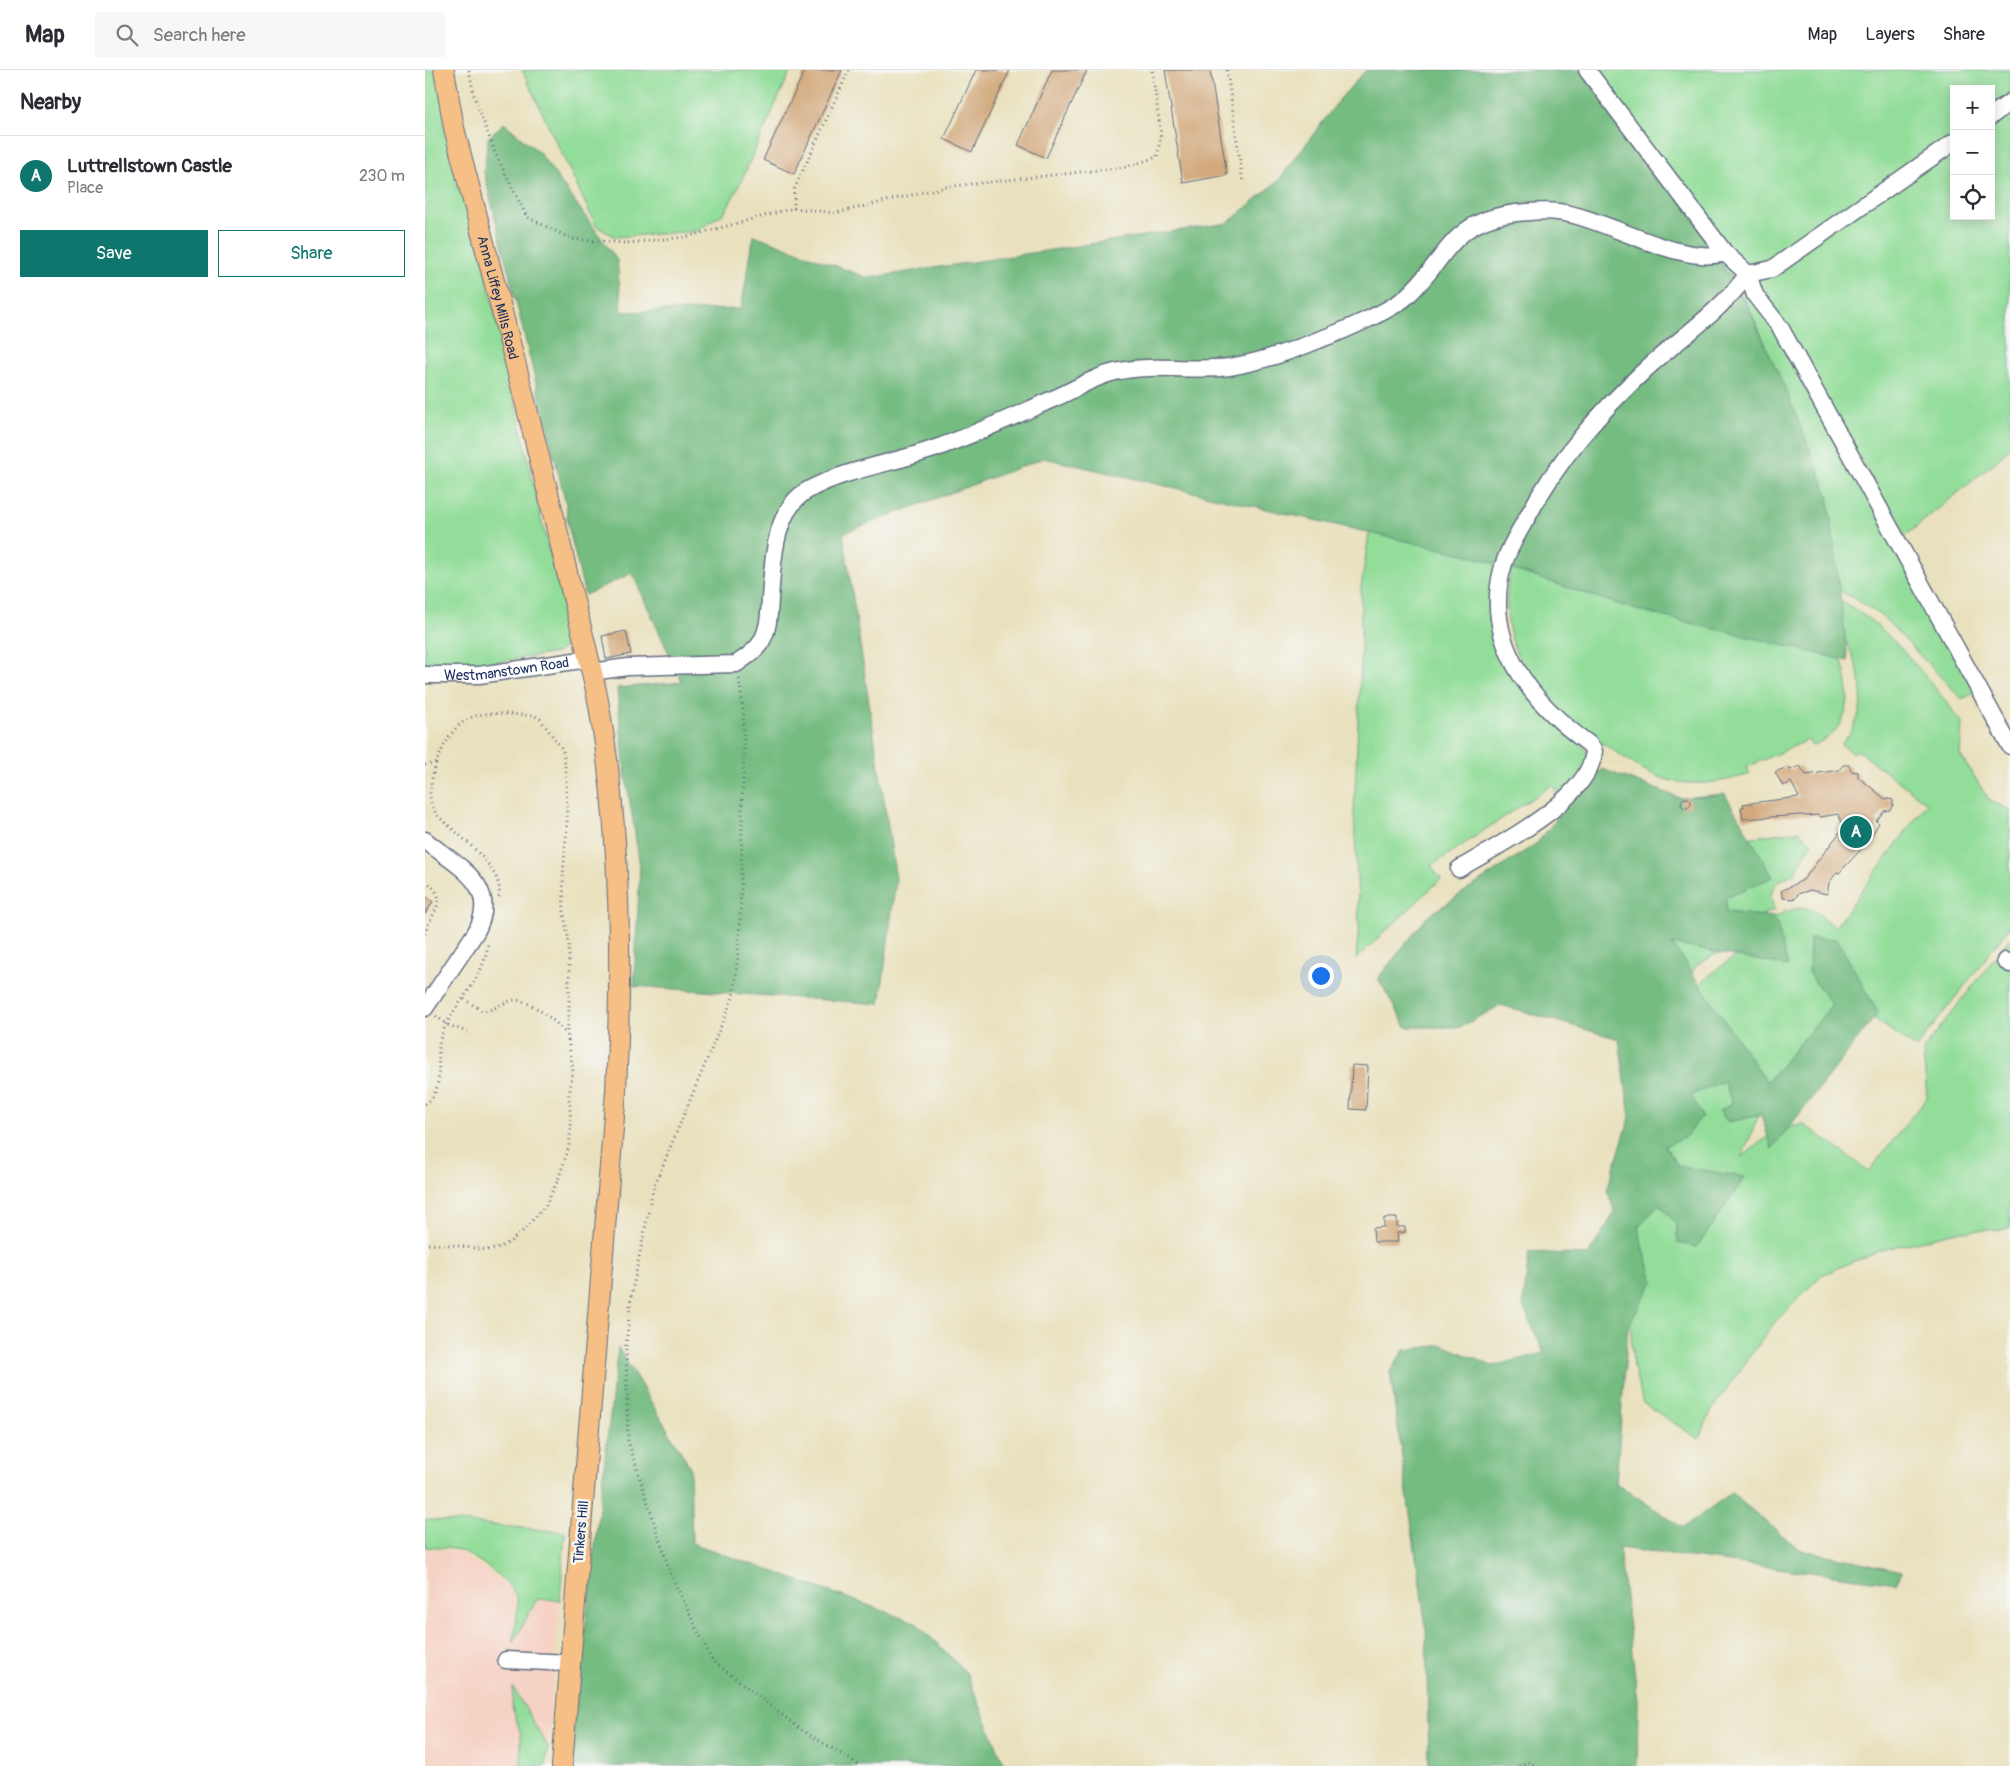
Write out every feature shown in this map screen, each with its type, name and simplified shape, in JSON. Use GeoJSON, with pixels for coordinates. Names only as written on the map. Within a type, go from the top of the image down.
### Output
{"type":"FeatureCollection","features":[{"type":"Feature","properties":{"kind":"main road","name":"Anna Liffey Mills Road"},"geometry":{"type":"LineString","coordinates":[[443,70],[454,128],[556,525],[590,666]]}},
{"type":"Feature","properties":{"kind":"main road","name":"Tinkers Hill"},"geometry":{"type":"LineString","coordinates":[[561,1766],[617,1091],[620,1004],[617,870],[608,771],[600,710],[590,666]]}},
{"type":"Feature","properties":{"kind":"street"},"geometry":{"type":"LineString","coordinates":[[1587,70],[1725,253],[1748,274],[1751,288],[1780,327],[2010,746]]}},
{"type":"Feature","properties":{"kind":"street"},"geometry":{"type":"LineString","coordinates":[[1995,113],[2010,102]]}},
{"type":"Feature","properties":{"kind":"street"},"geometry":{"type":"LineString","coordinates":[[1459,869],[1554,810],[1587,773],[1594,759],[1594,751],[1589,744],[1538,700],[1524,683],[1509,657],[1501,632],[1498,590],[1510,549],[1547,480],[1597,417],[1647,368],[1730,298],[1748,274],[1772,269],[1950,145]]}},
{"type":"Feature","properties":{"kind":"street"},"geometry":{"type":"LineString","coordinates":[[736,664],[748,656],[761,643],[769,620],[777,541],[786,513],[807,491],[852,473],[938,448],[1057,397],[1092,379],[1109,374],[1153,368],[1228,367],[1283,354],[1323,339],[1405,299],[1457,236],[1486,219],[1517,213],[1559,212],[1591,220],[1659,245],[1694,254],[1719,255],[1725,253]]}},
{"type":"Feature","properties":{"kind":"street","name":"Westmanstown Road"},"geometry":{"type":"LineString","coordinates":[[425,674],[479,674],[590,666],[628,667],[736,664]]}},
{"type":"Feature","properties":{"kind":"street"},"geometry":{"type":"LineString","coordinates":[[425,840],[472,875],[479,888],[483,905],[482,919],[476,932],[429,1011]]}},
{"type":"Feature","properties":{"kind":"street"},"geometry":{"type":"LineString","coordinates":[[506,1660],[571,1663]]}},
{"type":"Feature","properties":{"kind":"path"},"geometry":{"type":"LineString","coordinates":[[469,70],[474,95],[495,153],[527,217],[572,239],[626,243],[686,238],[794,208],[836,214],[945,187],[1126,167],[1157,157],[1161,134],[1152,70]]}},
{"type":"Feature","properties":{"kind":"path"},"geometry":{"type":"LineString","coordinates":[[794,208],[794,190],[849,70]]}},
{"type":"Feature","properties":{"kind":"path"},"geometry":{"type":"LineString","coordinates":[[1227,70],[1243,183]]}},
{"type":"Feature","properties":{"kind":"path"},"geometry":{"type":"LineString","coordinates":[[736,664],[743,708],[738,965],[733,997],[653,1189],[631,1298],[627,1335],[628,1441],[671,1574],[711,1660],[800,1729],[861,1766]]}},
{"type":"Feature","properties":{"kind":"path"},"geometry":{"type":"LineString","coordinates":[[425,765],[436,763],[453,730],[461,722],[482,714],[535,716],[540,719],[563,750],[567,804],[563,884],[569,943],[567,1036],[573,1069],[569,1095],[571,1125],[569,1147],[558,1180],[546,1205],[525,1230],[510,1242],[497,1249],[487,1250],[452,1245],[425,1244]]}},
{"type":"Feature","properties":{"kind":"path"},"geometry":{"type":"LineString","coordinates":[[425,881],[435,891],[439,905],[425,934]]}},
{"type":"Feature","properties":{"kind":"path"},"geometry":{"type":"LineString","coordinates":[[464,999],[482,1011],[520,1000],[554,1019],[567,1036]]}},
{"type":"Feature","properties":{"kind":"path"},"geometry":{"type":"LineString","coordinates":[[429,1011],[448,1025],[469,1033]]}},
{"type":"Feature","properties":{"kind":"path"},"geometry":{"type":"LineString","coordinates":[[1519,1766],[1527,1762],[1535,1766]]}},
{"type":"Feature","properties":{"kind":"shaded area"},"geometry":{"type":"Polygon","coordinates":[[[425,1549],[458,1552],[505,1583],[513,1593],[516,1602],[512,1646],[538,1600],[560,1601],[546,1766],[425,1766],[425,1549]]]}},
{"type":"Feature","properties":{"kind":"green space"},"geometry":{"type":"Polygon","coordinates":[[[425,70],[444,70],[447,99],[542,523],[571,633],[567,645],[557,653],[469,666],[425,663],[425,70]]]}},
{"type":"Feature","properties":{"kind":"green space"},"geometry":{"type":"Polygon","coordinates":[[[522,70],[791,70],[737,190],[724,213],[697,231],[615,237],[596,226],[522,70]]]}},
{"type":"Feature","properties":{"kind":"green space"},"geometry":{"type":"Polygon","coordinates":[[[1366,70],[1581,70],[1686,208],[1747,305],[1785,388],[1828,495],[1848,661],[1636,610],[1471,556],[1044,458],[843,533],[896,879],[880,1004],[634,986],[640,866],[624,764],[617,688],[682,682],[632,573],[585,595],[568,525],[566,504],[484,172],[488,138],[504,123],[539,152],[617,260],[622,312],[741,309],[754,235],[868,278],[1228,223],[1278,181],[1340,99],[1366,70]]]}},
{"type":"Feature","properties":{"kind":"green space"},"geometry":{"type":"Polygon","coordinates":[[[1581,70],[2010,70],[2010,447],[1999,459],[1905,536],[1810,371],[1976,692],[1962,699],[1884,618],[1854,598],[1828,585],[1766,345],[1748,305],[1686,208],[1581,70]]]}},
{"type":"Feature","properties":{"kind":"green space"},"geometry":{"type":"Polygon","coordinates":[[[1370,527],[1503,554],[1502,650],[1588,752],[1587,765],[1560,797],[1552,785],[1431,866],[1441,879],[1356,959],[1359,924],[1354,813],[1361,657],[1361,588],[1370,527]]]}},
{"type":"Feature","properties":{"kind":"green space"},"geometry":{"type":"Polygon","coordinates":[[[1516,551],[1838,649],[1848,692],[1844,717],[1827,738],[1812,746],[1808,740],[1747,767],[1750,774],[1712,782],[1687,783],[1662,778],[1644,770],[1579,727],[1556,708],[1537,687],[1522,664],[1512,639],[1507,612],[1508,583],[1516,551]]]}},
{"type":"Feature","properties":{"kind":"green space"},"geometry":{"type":"Polygon","coordinates":[[[1817,592],[1853,608],[1884,632],[1925,675],[1962,722],[1960,755],[1990,801],[2010,810],[2010,927],[1916,1048],[1842,996],[1762,1107],[1742,1157],[1774,1131],[1803,1124],[1869,1171],[1927,1097],[1923,1050],[2010,938],[2010,1229],[1961,1231],[1878,1251],[1822,1275],[1775,1322],[1712,1409],[1699,1439],[1643,1403],[1633,1364],[1629,1299],[1611,1241],[1697,988],[1707,977],[1741,951],[1770,921],[1785,912],[1809,909],[1835,927],[1927,803],[1857,750],[1853,753],[1841,744],[1854,726],[1860,706],[1861,687],[1849,647],[1817,592]]]}},
{"type":"Feature","properties":{"kind":"green space"},"geometry":{"type":"Polygon","coordinates":[[[1602,769],[1680,798],[1725,794],[1773,877],[1726,897],[1726,912],[1775,917],[1788,966],[1672,944],[1767,1082],[1832,1005],[1809,974],[1810,938],[1837,939],[1878,1013],[1772,1149],[1761,1115],[1728,1122],[1719,1111],[1732,1103],[1724,1081],[1691,1095],[1702,1116],[1686,1136],[1665,1146],[1678,1166],[1745,1177],[1697,1247],[1678,1243],[1676,1224],[1659,1204],[1638,1228],[1653,1281],[1628,1327],[1616,1483],[1683,1528],[1731,1493],[1799,1549],[1902,1571],[1896,1583],[1619,1548],[1638,1701],[1637,1766],[1429,1766],[1426,1628],[1390,1372],[1404,1350],[1443,1345],[1492,1366],[1544,1353],[1523,1306],[1529,1252],[1588,1255],[1615,1212],[1607,1190],[1630,1117],[1619,1039],[1501,1005],[1460,1027],[1406,1027],[1378,978],[1428,916],[1537,843],[1581,789],[1602,769]]]}},
{"type":"Feature","properties":{"kind":"green space"},"geometry":{"type":"Polygon","coordinates":[[[1798,831],[1812,842],[1795,873],[1778,881],[1773,888],[1771,897],[1774,910],[1757,917],[1727,948],[1697,965],[1682,987],[1646,974],[1714,842],[1798,831]]]}},
{"type":"Feature","properties":{"kind":"green space"},"geometry":{"type":"Polygon","coordinates":[[[618,1347],[690,1467],[692,1543],[915,1622],[966,1672],[1005,1766],[569,1766],[618,1347]]]}},
{"type":"Feature","properties":{"kind":"green space"},"geometry":{"type":"Polygon","coordinates":[[[425,1519],[565,1532],[560,1600],[537,1599],[513,1643],[517,1610],[515,1594],[493,1571],[467,1554],[452,1549],[425,1547],[425,1519]]]}},
{"type":"Feature","properties":{"kind":"green space"},"geometry":{"type":"Polygon","coordinates":[[[513,1687],[548,1747],[546,1766],[521,1766],[521,1734],[512,1707],[513,1687]]]}},
{"type":"Feature","properties":{"kind":"building"},"geometry":{"type":"Polygon","coordinates":[[[805,70],[842,70],[794,174],[763,160],[805,70]]]}},
{"type":"Feature","properties":{"kind":"building"},"geometry":{"type":"Polygon","coordinates":[[[976,70],[1010,70],[972,152],[944,139],[976,70]]]}},
{"type":"Feature","properties":{"kind":"building"},"geometry":{"type":"Polygon","coordinates":[[[1052,70],[1087,70],[1046,158],[1018,145],[1052,70]]]}},
{"type":"Feature","properties":{"kind":"building"},"geometry":{"type":"Polygon","coordinates":[[[1165,70],[1210,70],[1227,175],[1183,183],[1165,70]]]}},
{"type":"Feature","properties":{"kind":"building"},"geometry":{"type":"Polygon","coordinates":[[[626,631],[631,654],[606,659],[602,636],[626,631]]]}},
{"type":"Feature","properties":{"kind":"building"},"geometry":{"type":"Polygon","coordinates":[[[1843,765],[1849,765],[1851,771],[1858,772],[1858,777],[1884,798],[1893,800],[1893,805],[1890,810],[1884,811],[1876,821],[1879,823],[1867,843],[1839,873],[1837,872],[1829,883],[1827,894],[1810,890],[1798,894],[1795,899],[1783,898],[1781,891],[1803,880],[1844,827],[1838,814],[1821,817],[1817,815],[1801,815],[1743,819],[1741,807],[1744,807],[1743,804],[1799,797],[1791,782],[1783,786],[1775,772],[1788,767],[1790,770],[1800,766],[1806,775],[1839,770],[1843,765]]]}},
{"type":"Feature","properties":{"kind":"building"},"geometry":{"type":"Polygon","coordinates":[[[1684,798],[1688,798],[1691,803],[1690,807],[1684,808],[1681,805],[1681,801],[1684,798]]]}},
{"type":"Feature","properties":{"kind":"building"},"geometry":{"type":"Polygon","coordinates":[[[425,896],[433,902],[425,914],[425,896]]]}},
{"type":"Feature","properties":{"kind":"building"},"geometry":{"type":"Polygon","coordinates":[[[1352,1065],[1368,1066],[1366,1110],[1350,1109],[1352,1065]]]}},
{"type":"Feature","properties":{"kind":"building"},"geometry":{"type":"Polygon","coordinates":[[[1384,1218],[1397,1218],[1397,1227],[1405,1227],[1405,1232],[1397,1233],[1398,1242],[1374,1242],[1373,1228],[1384,1227],[1384,1218]]]}},
{"type":"Feature","properties":{"kind":"place","name":"Luttrellstown Castle"},"geometry":{"type":"Point","coordinates":[1856,832]}}]}
